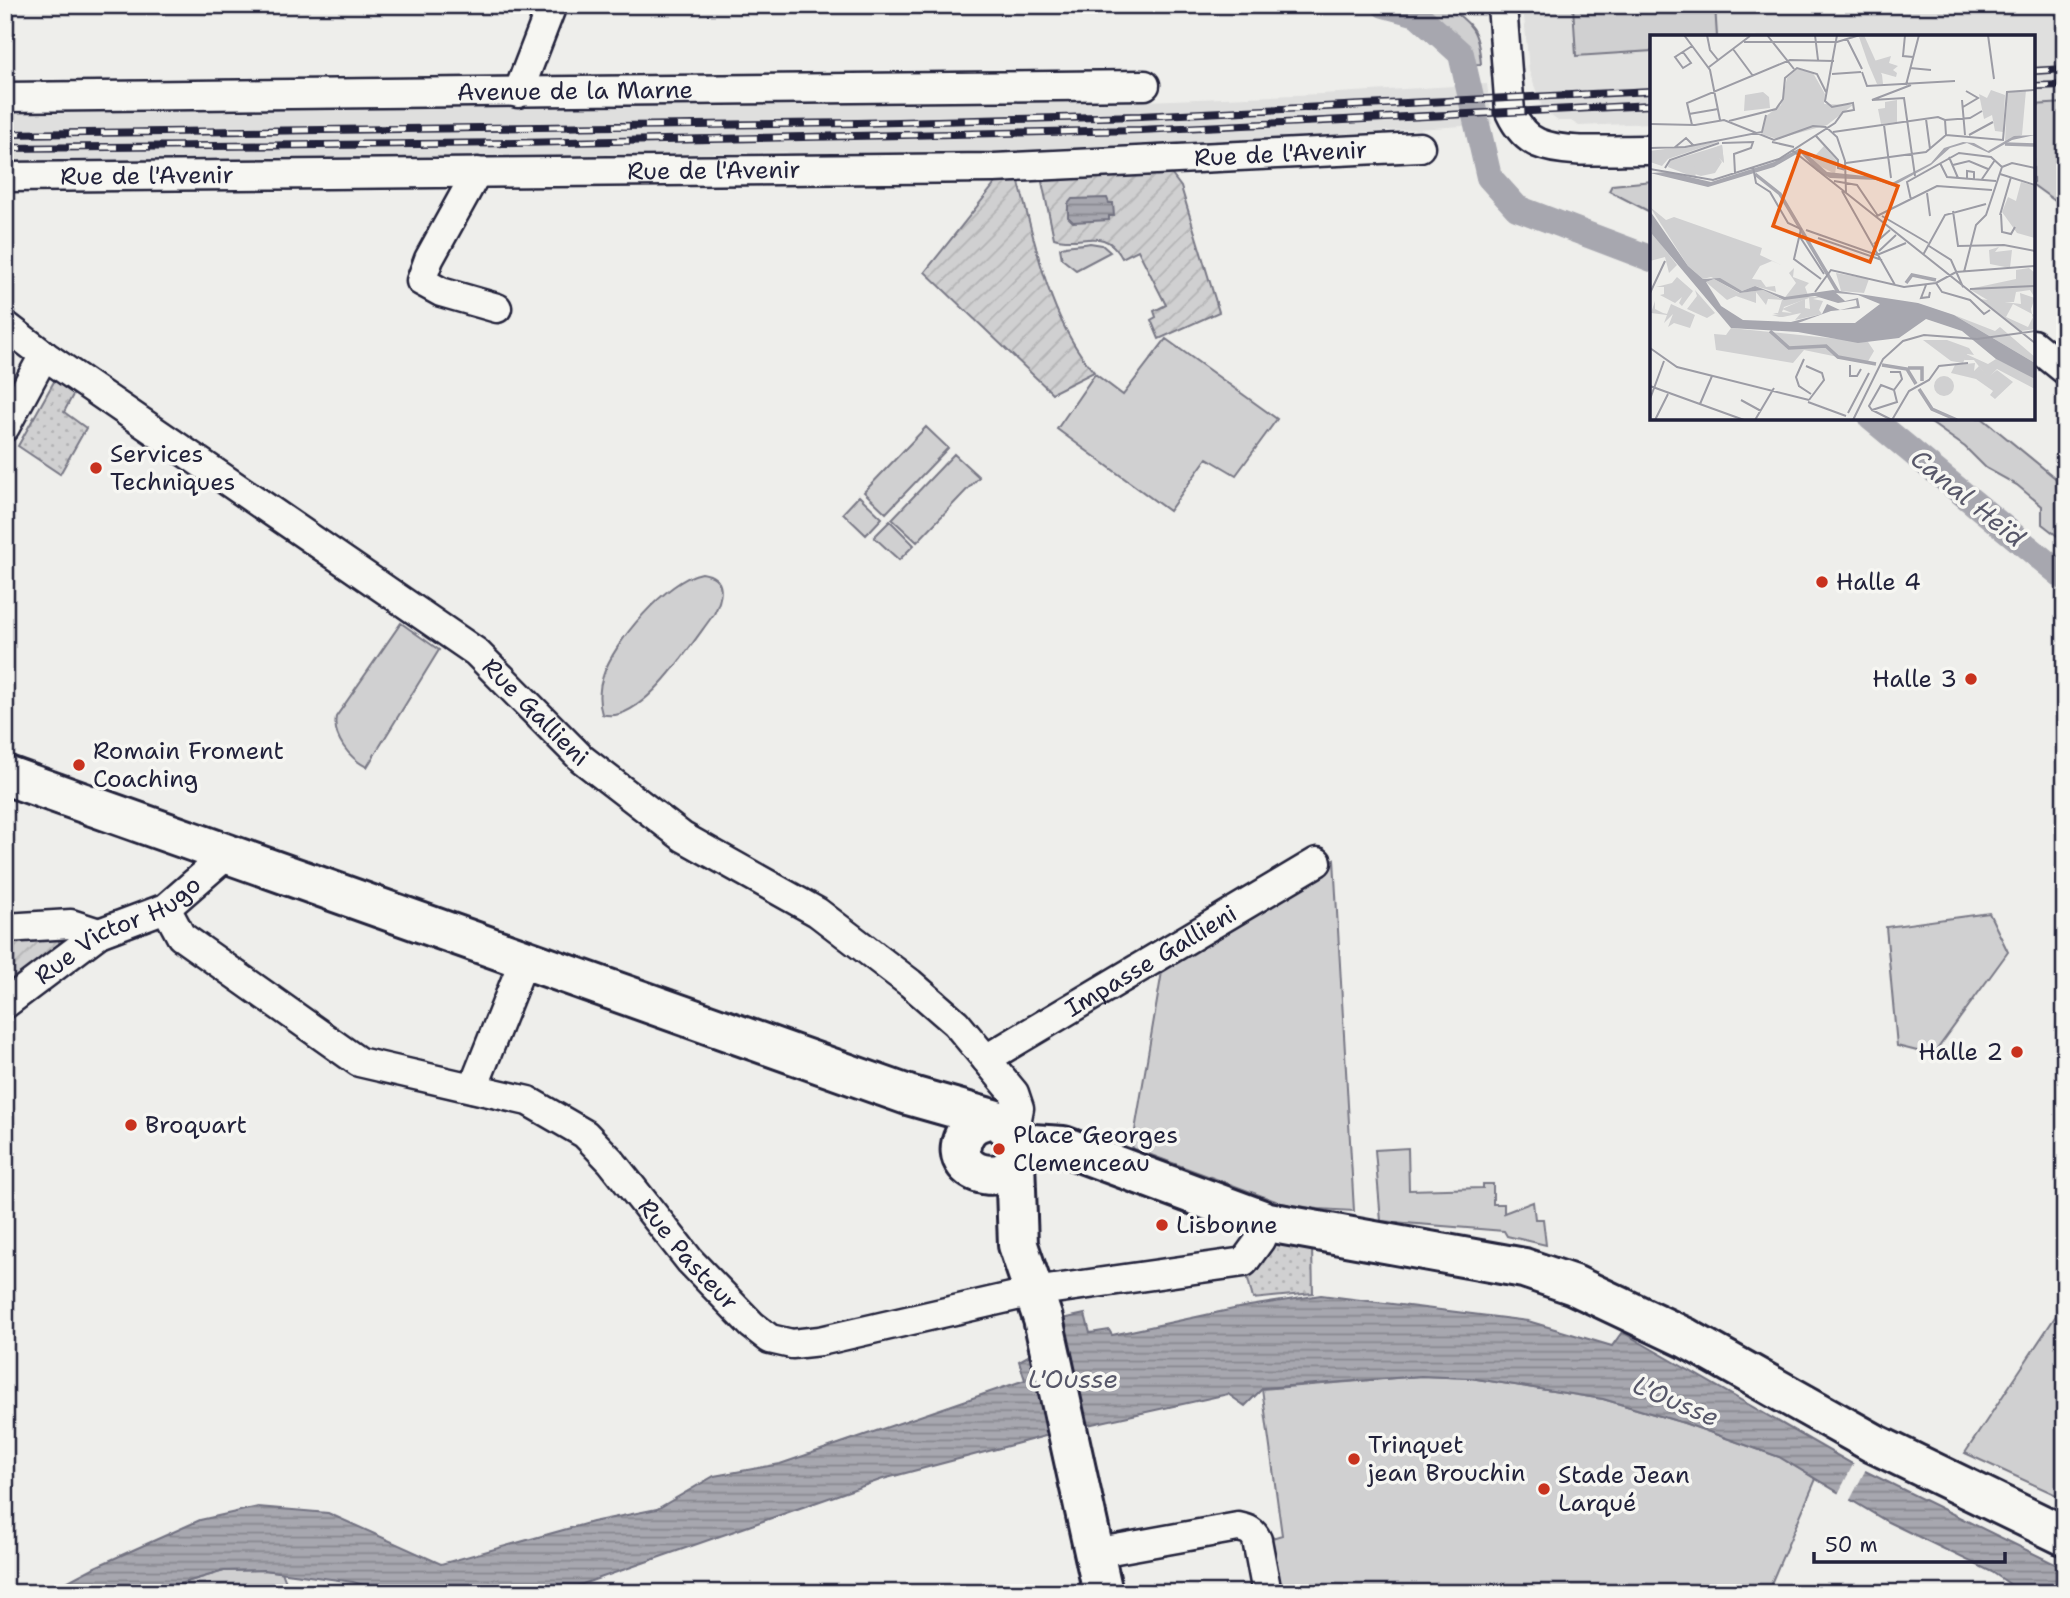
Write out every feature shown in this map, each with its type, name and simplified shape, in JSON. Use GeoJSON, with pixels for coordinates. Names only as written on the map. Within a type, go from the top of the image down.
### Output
{"type":"FeatureCollection","features":[{"type":"Feature","properties":{"kind":"main road"},"geometry":{"type":"LineString","coordinates":[[5,775],[919,1099],[1009,1139]]}},
{"type":"Feature","properties":{"kind":"main road"},"geometry":{"type":"LineString","coordinates":[[919,1099],[984,1176],[1002,1174],[1009,1139]]}},
{"type":"Feature","properties":{"kind":"main road"},"geometry":{"type":"LineString","coordinates":[[1103,1593],[1070,1437],[1038,1306],[1018,1245],[969,1160],[965,1133],[971,1126],[1009,1139],[1063,1146],[1268,1222],[1524,1268],[1574,1285],[1686,1338],[1875,1444],[2065,1536]]}},
{"type":"Feature","properties":{"kind":"main road"},"geometry":{"type":"LineString","coordinates":[[1009,1139],[1018,1245]]}},
{"type":"Feature","properties":{"kind":"street"},"geometry":{"type":"LineString","coordinates":[[518,93],[552,5]]}},
{"type":"Feature","properties":{"kind":"street"},"geometry":{"type":"LineString","coordinates":[[1502,5],[1510,111],[1525,134],[1536,143],[1557,149],[1650,150]]}},
{"type":"Feature","properties":{"kind":"street","name":"Avenue de la Marne"},"geometry":{"type":"LineString","coordinates":[[5,97],[1145,85]]}},
{"type":"Feature","properties":{"kind":"street","name":"Rue de l'Avenir"},"geometry":{"type":"LineString","coordinates":[[5,177],[994,168],[1420,148]]}},
{"type":"Feature","properties":{"kind":"street"},"geometry":{"type":"LineString","coordinates":[[477,172],[429,259],[421,281],[441,292],[496,308]]}},
{"type":"Feature","properties":{"kind":"street","name":"Rue Gallieni"},"geometry":{"type":"LineString","coordinates":[[5,326],[476,652],[582,759],[682,837],[817,912],[920,990],[956,1023],[1014,1093],[1019,1108],[1009,1139]]}},
{"type":"Feature","properties":{"kind":"street"},"geometry":{"type":"LineString","coordinates":[[2035,346],[2065,370]]}},
{"type":"Feature","properties":{"kind":"street"},"geometry":{"type":"LineString","coordinates":[[5,427],[44,355]]}},
{"type":"Feature","properties":{"kind":"street","name":"Rue Victor Hugo"},"geometry":{"type":"LineString","coordinates":[[5,1004],[100,933],[166,908],[229,853]]}},
{"type":"Feature","properties":{"kind":"street","name":"Impasse Gallieni"},"geometry":{"type":"LineString","coordinates":[[986,1059],[1317,862]]}},
{"type":"Feature","properties":{"kind":"street","name":"Rue Pasteur"},"geometry":{"type":"LineString","coordinates":[[166,908],[181,936],[359,1062],[528,1101],[585,1134],[611,1161],[690,1261],[751,1325],[770,1339],[792,1344],[820,1341],[1038,1306],[1244,1262],[1260,1240],[1268,1222]]}},
{"type":"Feature","properties":{"kind":"street"},"geometry":{"type":"LineString","coordinates":[[5,928],[71,923],[100,933]]}},
{"type":"Feature","properties":{"kind":"street"},"geometry":{"type":"LineString","coordinates":[[473,1088],[524,960]]}},
{"type":"Feature","properties":{"kind":"street"},"geometry":{"type":"LineString","coordinates":[[1094,1553],[1238,1527],[1247,1528],[1257,1540],[1267,1593]]}},
{"type":"Feature","properties":{"kind":"shaded area"},"geometry":{"type":"Polygon","coordinates":[[[1445,5],[1468,23],[1476,35],[1481,64],[1467,65],[1464,53],[1418,11],[1400,6],[1445,5]]]}},
{"type":"Feature","properties":{"kind":"shaded area"},"geometry":{"type":"Polygon","coordinates":[[[1523,5],[2065,5],[2065,103],[2035,105],[2035,35],[1650,35],[1650,123],[1579,126],[1571,121],[1558,121],[1543,110],[1529,71],[1523,5]]]}},
{"type":"Feature","properties":{"kind":"shaded area"},"geometry":{"type":"Polygon","coordinates":[[[1715,5],[1717,35],[1650,35],[1650,51],[1576,56],[1573,6],[1715,5]]]}},
{"type":"Feature","properties":{"kind":"shaded area"},"geometry":{"type":"Polygon","coordinates":[[[1487,84],[1492,124],[1253,140],[1245,143],[802,158],[786,152],[5,165],[5,112],[1146,101],[1487,84]]]}},
{"type":"Feature","properties":{"kind":"shaded area"},"geometry":{"type":"Polygon","coordinates":[[[2065,103],[2065,203],[2062,206],[2035,186],[2035,105],[2065,103]]]}},
{"type":"Feature","properties":{"kind":"shaded area"},"geometry":{"type":"Polygon","coordinates":[[[1169,171],[1181,187],[1219,312],[1159,339],[1151,320],[1156,317],[1154,311],[1166,305],[1138,250],[1122,258],[1115,248],[1100,239],[1054,238],[1041,177],[1169,171]]]}},
{"type":"Feature","properties":{"kind":"shaded area"},"geometry":{"type":"Polygon","coordinates":[[[1018,179],[1054,305],[1078,351],[1094,372],[1052,393],[925,272],[998,180],[1018,179]]]}},
{"type":"Feature","properties":{"kind":"shaded area"},"geometry":{"type":"Polygon","coordinates":[[[1650,181],[1650,212],[1609,191],[1612,185],[1650,181]]]}},
{"type":"Feature","properties":{"kind":"shaded area"},"geometry":{"type":"Polygon","coordinates":[[[1090,243],[1102,245],[1110,252],[1076,270],[1062,259],[1060,248],[1090,243]]]}},
{"type":"Feature","properties":{"kind":"shaded area"},"geometry":{"type":"Polygon","coordinates":[[[1166,339],[1277,419],[1236,475],[1207,458],[1169,511],[1057,429],[1095,374],[1123,395],[1166,339]]]}},
{"type":"Feature","properties":{"kind":"shaded area"},"geometry":{"type":"Polygon","coordinates":[[[56,378],[75,391],[64,412],[86,428],[60,474],[18,446],[56,378]]]}},
{"type":"Feature","properties":{"kind":"shaded area"},"geometry":{"type":"Polygon","coordinates":[[[1927,420],[1984,420],[2065,486],[2065,542],[2042,524],[2042,506],[2017,485],[1986,468],[1965,447],[1927,420]]]}},
{"type":"Feature","properties":{"kind":"shaded area"},"geometry":{"type":"Polygon","coordinates":[[[926,427],[948,448],[886,513],[864,492],[926,427]]]}},
{"type":"Feature","properties":{"kind":"shaded area"},"geometry":{"type":"Polygon","coordinates":[[[954,454],[979,477],[917,542],[892,519],[954,454]]]}},
{"type":"Feature","properties":{"kind":"shaded area"},"geometry":{"type":"Polygon","coordinates":[[[859,496],[882,518],[866,535],[843,513],[859,496]]]}},
{"type":"Feature","properties":{"kind":"shaded area"},"geometry":{"type":"Polygon","coordinates":[[[890,521],[914,545],[899,560],[874,537],[890,521]]]}},
{"type":"Feature","properties":{"kind":"shaded area"},"geometry":{"type":"Polygon","coordinates":[[[702,573],[716,579],[721,589],[714,614],[680,661],[649,695],[633,708],[617,715],[602,714],[602,680],[609,662],[629,630],[673,587],[702,573]]]}},
{"type":"Feature","properties":{"kind":"shaded area"},"geometry":{"type":"Polygon","coordinates":[[[401,623],[439,650],[367,767],[354,759],[344,747],[335,725],[336,717],[401,623]]]}},
{"type":"Feature","properties":{"kind":"shaded area"},"geometry":{"type":"Polygon","coordinates":[[[1334,859],[1354,1211],[1281,1203],[1132,1148],[1164,960],[1334,859]]]}},
{"type":"Feature","properties":{"kind":"shaded area"},"geometry":{"type":"Polygon","coordinates":[[[1989,913],[2008,952],[1933,1055],[1897,1046],[1886,927],[1989,913]]]}},
{"type":"Feature","properties":{"kind":"shaded area"},"geometry":{"type":"Polygon","coordinates":[[[56,931],[61,949],[5,989],[5,937],[56,931]]]}},
{"type":"Feature","properties":{"kind":"shaded area"},"geometry":{"type":"Polygon","coordinates":[[[1408,1148],[1409,1190],[1483,1188],[1483,1184],[1493,1184],[1493,1204],[1504,1204],[1504,1213],[1533,1202],[1535,1219],[1543,1219],[1546,1245],[1507,1236],[1504,1231],[1381,1221],[1375,1150],[1408,1148]]]}},
{"type":"Feature","properties":{"kind":"shaded area"},"geometry":{"type":"Polygon","coordinates":[[[1272,1239],[1312,1248],[1313,1293],[1253,1299],[1245,1267],[1272,1239]]]}},
{"type":"Feature","properties":{"kind":"shaded area"},"geometry":{"type":"Polygon","coordinates":[[[2065,1302],[2065,1499],[1965,1453],[2065,1302]]]}},
{"type":"Feature","properties":{"kind":"shaded area","name":"Stade Jean Larqué"},"geometry":{"type":"Polygon","coordinates":[[[1421,1376],[1470,1378],[1603,1399],[1684,1423],[1780,1457],[1816,1479],[1767,1593],[1281,1593],[1272,1538],[1282,1535],[1262,1389],[1421,1376]]]}},
{"type":"Feature","properties":{"kind":"shaded area"},"geometry":{"type":"Polygon","coordinates":[[[224,1571],[282,1572],[290,1593],[159,1593],[169,1587],[224,1571]]]}},
{"type":"Feature","properties":{"kind":"water"},"geometry":{"type":"Polygon","coordinates":[[[1107,198],[1109,203],[1113,203],[1114,216],[1109,216],[1109,220],[1073,222],[1068,217],[1068,204],[1072,199],[1107,198]]]}},
{"type":"Feature","properties":{"kind":"water","name":"L'Ousse"},"geometry":{"type":"Polygon","coordinates":[[[1321,1295],[1528,1321],[1612,1346],[1622,1332],[1863,1470],[2059,1566],[2065,1566],[2065,1593],[2023,1593],[1992,1572],[1888,1522],[1779,1457],[1684,1423],[1603,1399],[1470,1378],[1421,1376],[1263,1388],[1245,1406],[1228,1394],[1083,1426],[883,1479],[557,1593],[389,1593],[353,1582],[264,1570],[224,1571],[169,1587],[159,1593],[53,1593],[68,1581],[95,1567],[200,1520],[258,1507],[328,1513],[441,1564],[592,1522],[657,1509],[714,1476],[780,1464],[1025,1380],[1019,1361],[1030,1355],[1033,1325],[1085,1314],[1090,1333],[1109,1330],[1112,1335],[1243,1307],[1321,1295]]]}},
{"type":"Feature","properties":{"kind":"pier"},"geometry":{"type":"Polygon","coordinates":[[[1855,1461],[1867,1467],[1849,1502],[1837,1496],[1855,1461]]]}},
{"type":"Feature","properties":{"kind":"waterway","name":"Canal Heïd"},"geometry":{"type":"LineString","coordinates":[[1384,5],[1417,14],[1461,54],[1489,177],[1517,208],[1650,258]]}},
{"type":"Feature","properties":{"kind":"waterway","name":"Canal Heïd"},"geometry":{"type":"LineString","coordinates":[[1873,420],[2065,578]]}},
{"type":"Feature","properties":{"kind":"railway"},"geometry":{"type":"LineString","coordinates":[[2035,71],[2065,69]]}},
{"type":"Feature","properties":{"kind":"railway"},"geometry":{"type":"LineString","coordinates":[[2035,86],[2065,85]]}},
{"type":"Feature","properties":{"kind":"railway"},"geometry":{"type":"LineString","coordinates":[[5,134],[858,123],[1140,116],[1650,91]]}},
{"type":"Feature","properties":{"kind":"railway"},"geometry":{"type":"LineString","coordinates":[[5,148],[517,143],[1140,130],[1650,105]]}},
{"type":"Feature","properties":{"kind":"place","name":"Services Techniques"},"geometry":{"type":"Point","coordinates":[96,468]}},
{"type":"Feature","properties":{"kind":"place","name":"Halle 4"},"geometry":{"type":"Point","coordinates":[1822,582]}},
{"type":"Feature","properties":{"kind":"place","name":"Halle 3"},"geometry":{"type":"Point","coordinates":[1971,679]}},
{"type":"Feature","properties":{"kind":"place","name":"Romain Froment Coaching"},"geometry":{"type":"Point","coordinates":[79,765]}},
{"type":"Feature","properties":{"kind":"place","name":"Halle 2"},"geometry":{"type":"Point","coordinates":[2017,1052]}},
{"type":"Feature","properties":{"kind":"place","name":"Broquart"},"geometry":{"type":"Point","coordinates":[131,1125]}},
{"type":"Feature","properties":{"kind":"place","name":"Place Georges Clemenceau"},"geometry":{"type":"Point","coordinates":[999,1149]}},
{"type":"Feature","properties":{"kind":"place","name":"Lisbonne"},"geometry":{"type":"Point","coordinates":[1162,1225]}},
{"type":"Feature","properties":{"kind":"place","name":"Trinquet jean Brouchin"},"geometry":{"type":"Point","coordinates":[1354,1459]}},
{"type":"Feature","properties":{"kind":"place","name":"Stade Jean Larqué"},"geometry":{"type":"Point","coordinates":[1544,1489]}}]}
